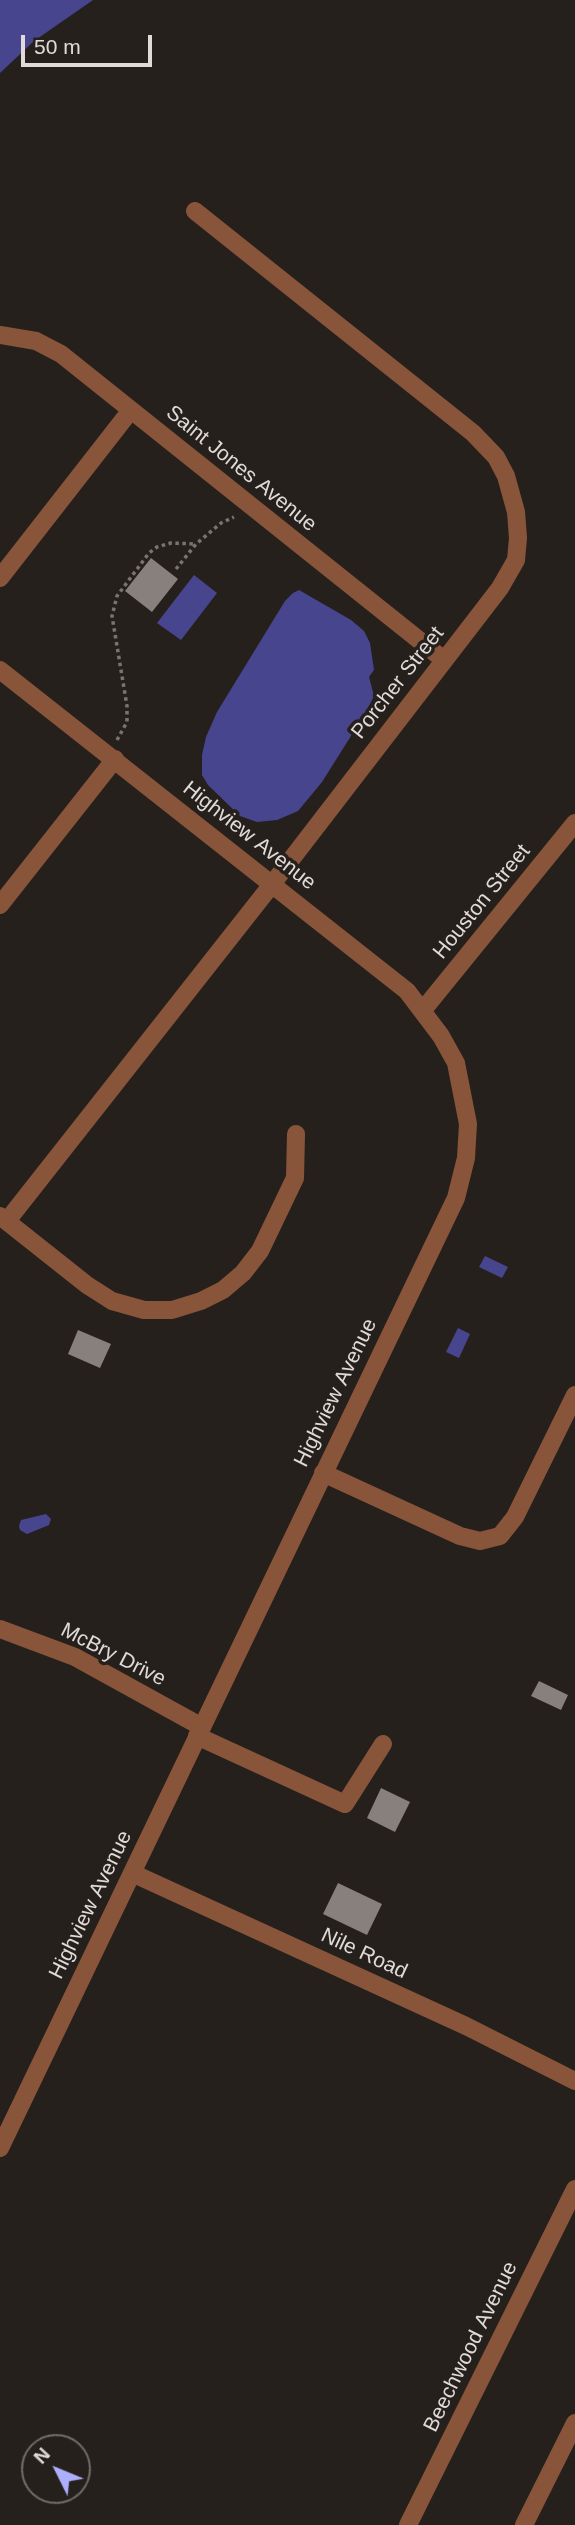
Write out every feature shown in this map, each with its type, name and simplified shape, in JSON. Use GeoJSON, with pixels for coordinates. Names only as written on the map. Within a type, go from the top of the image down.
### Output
{"type":"FeatureCollection","features":[{"type":"Feature","properties":{"kind":"street","name":"Porcher Street"},"geometry":{"type":"LineString","coordinates":[[3,1219],[273,883],[500,588],[516,560],[516,512],[506,475],[496,457],[473,433],[195,211]]}},
{"type":"Feature","properties":{"kind":"street","name":"Saint Jones Avenue"},"geometry":{"type":"LineString","coordinates":[[0,335],[36,341],[61,354],[444,660]]}},
{"type":"Feature","properties":{"kind":"street"},"geometry":{"type":"LineString","coordinates":[[0,578],[131,410]]}},
{"type":"Feature","properties":{"kind":"street","name":"Highview Avenue"},"geometry":{"type":"LineString","coordinates":[[0,670],[115,750],[407,991],[441,1036],[456,1062],[468,1124],[466,1158],[456,1198],[0,2148]]}},
{"type":"Feature","properties":{"kind":"street"},"geometry":{"type":"LineString","coordinates":[[0,905],[115,750]]}},
{"type":"Feature","properties":{"kind":"street","name":"Houston Street"},"geometry":{"type":"LineString","coordinates":[[423,1010],[575,823]]}},
{"type":"Feature","properties":{"kind":"street"},"geometry":{"type":"LineString","coordinates":[[3,1219],[87,1285],[113,1301],[144,1310],[172,1310],[201,1301],[223,1290],[243,1273],[260,1251],[295,1178],[296,1134]]}},
{"type":"Feature","properties":{"kind":"street"},"geometry":{"type":"LineString","coordinates":[[323,1473],[460,1536],[480,1541],[500,1536],[515,1517],[575,1395]]}},
{"type":"Feature","properties":{"kind":"street","name":"McBry Drive"},"geometry":{"type":"LineString","coordinates":[[0,1629],[75,1657],[200,1732],[345,1804],[383,1744]]}},
{"type":"Feature","properties":{"kind":"street","name":"Nile Road"},"geometry":{"type":"LineString","coordinates":[[132,1873],[466,2026],[575,2081]]}},
{"type":"Feature","properties":{"kind":"street","name":"Beechwood Avenue"},"geometry":{"type":"LineString","coordinates":[[408,2525],[575,2189]]}},
{"type":"Feature","properties":{"kind":"street"},"geometry":{"type":"LineString","coordinates":[[524,2525],[574,2429]]}},
{"type":"Feature","properties":{"kind":"path"},"geometry":{"type":"LineString","coordinates":[[176,569],[196,544],[221,523],[234,517]]}},
{"type":"Feature","properties":{"kind":"path"},"geometry":{"type":"LineString","coordinates":[[115,750],[127,722],[127,706],[112,616],[117,596],[149,552],[171,543],[196,544]]}},
{"type":"Feature","properties":{"kind":"shaded area"},"geometry":{"type":"Polygon","coordinates":[[[0,0],[93,0],[34,41],[0,73],[0,0]]]}},
{"type":"Feature","properties":{"kind":"shaded area"},"geometry":{"type":"Polygon","coordinates":[[[194,575],[217,593],[181,640],[157,623],[194,575]]]}},
{"type":"Feature","properties":{"kind":"shaded area"},"geometry":{"type":"Polygon","coordinates":[[[299,590],[351,620],[364,631],[370,643],[374,670],[369,677],[374,696],[322,782],[298,811],[277,820],[257,822],[240,816],[208,785],[202,775],[202,755],[206,737],[217,712],[285,601],[299,590]]]}},
{"type":"Feature","properties":{"kind":"shaded area"},"geometry":{"type":"Polygon","coordinates":[[[485,1256],[508,1267],[502,1278],[479,1267],[485,1256]]]}},
{"type":"Feature","properties":{"kind":"shaded area"},"geometry":{"type":"Polygon","coordinates":[[[458,1328],[470,1334],[459,1358],[446,1352],[458,1328]]]}},
{"type":"Feature","properties":{"kind":"shaded area"},"geometry":{"type":"Polygon","coordinates":[[[46,1514],[51,1519],[49,1525],[27,1534],[20,1530],[21,1520],[46,1514]]]}},
{"type":"Feature","properties":{"kind":"building"},"geometry":{"type":"Polygon","coordinates":[[[151,558],[178,579],[152,612],[125,591],[151,558]]]}},
{"type":"Feature","properties":{"kind":"building"},"geometry":{"type":"Polygon","coordinates":[[[78,1330],[111,1344],[100,1368],[68,1354],[78,1330]]]}},
{"type":"Feature","properties":{"kind":"building"},"geometry":{"type":"Polygon","coordinates":[[[539,1681],[568,1695],[561,1710],[531,1696],[539,1681]]]}},
{"type":"Feature","properties":{"kind":"building"},"geometry":{"type":"Polygon","coordinates":[[[381,1788],[410,1802],[395,1832],[367,1818],[381,1788]]]}},
{"type":"Feature","properties":{"kind":"building"},"geometry":{"type":"Polygon","coordinates":[[[338,1883],[382,1904],[367,1935],[323,1914],[338,1883]]]}}]}
